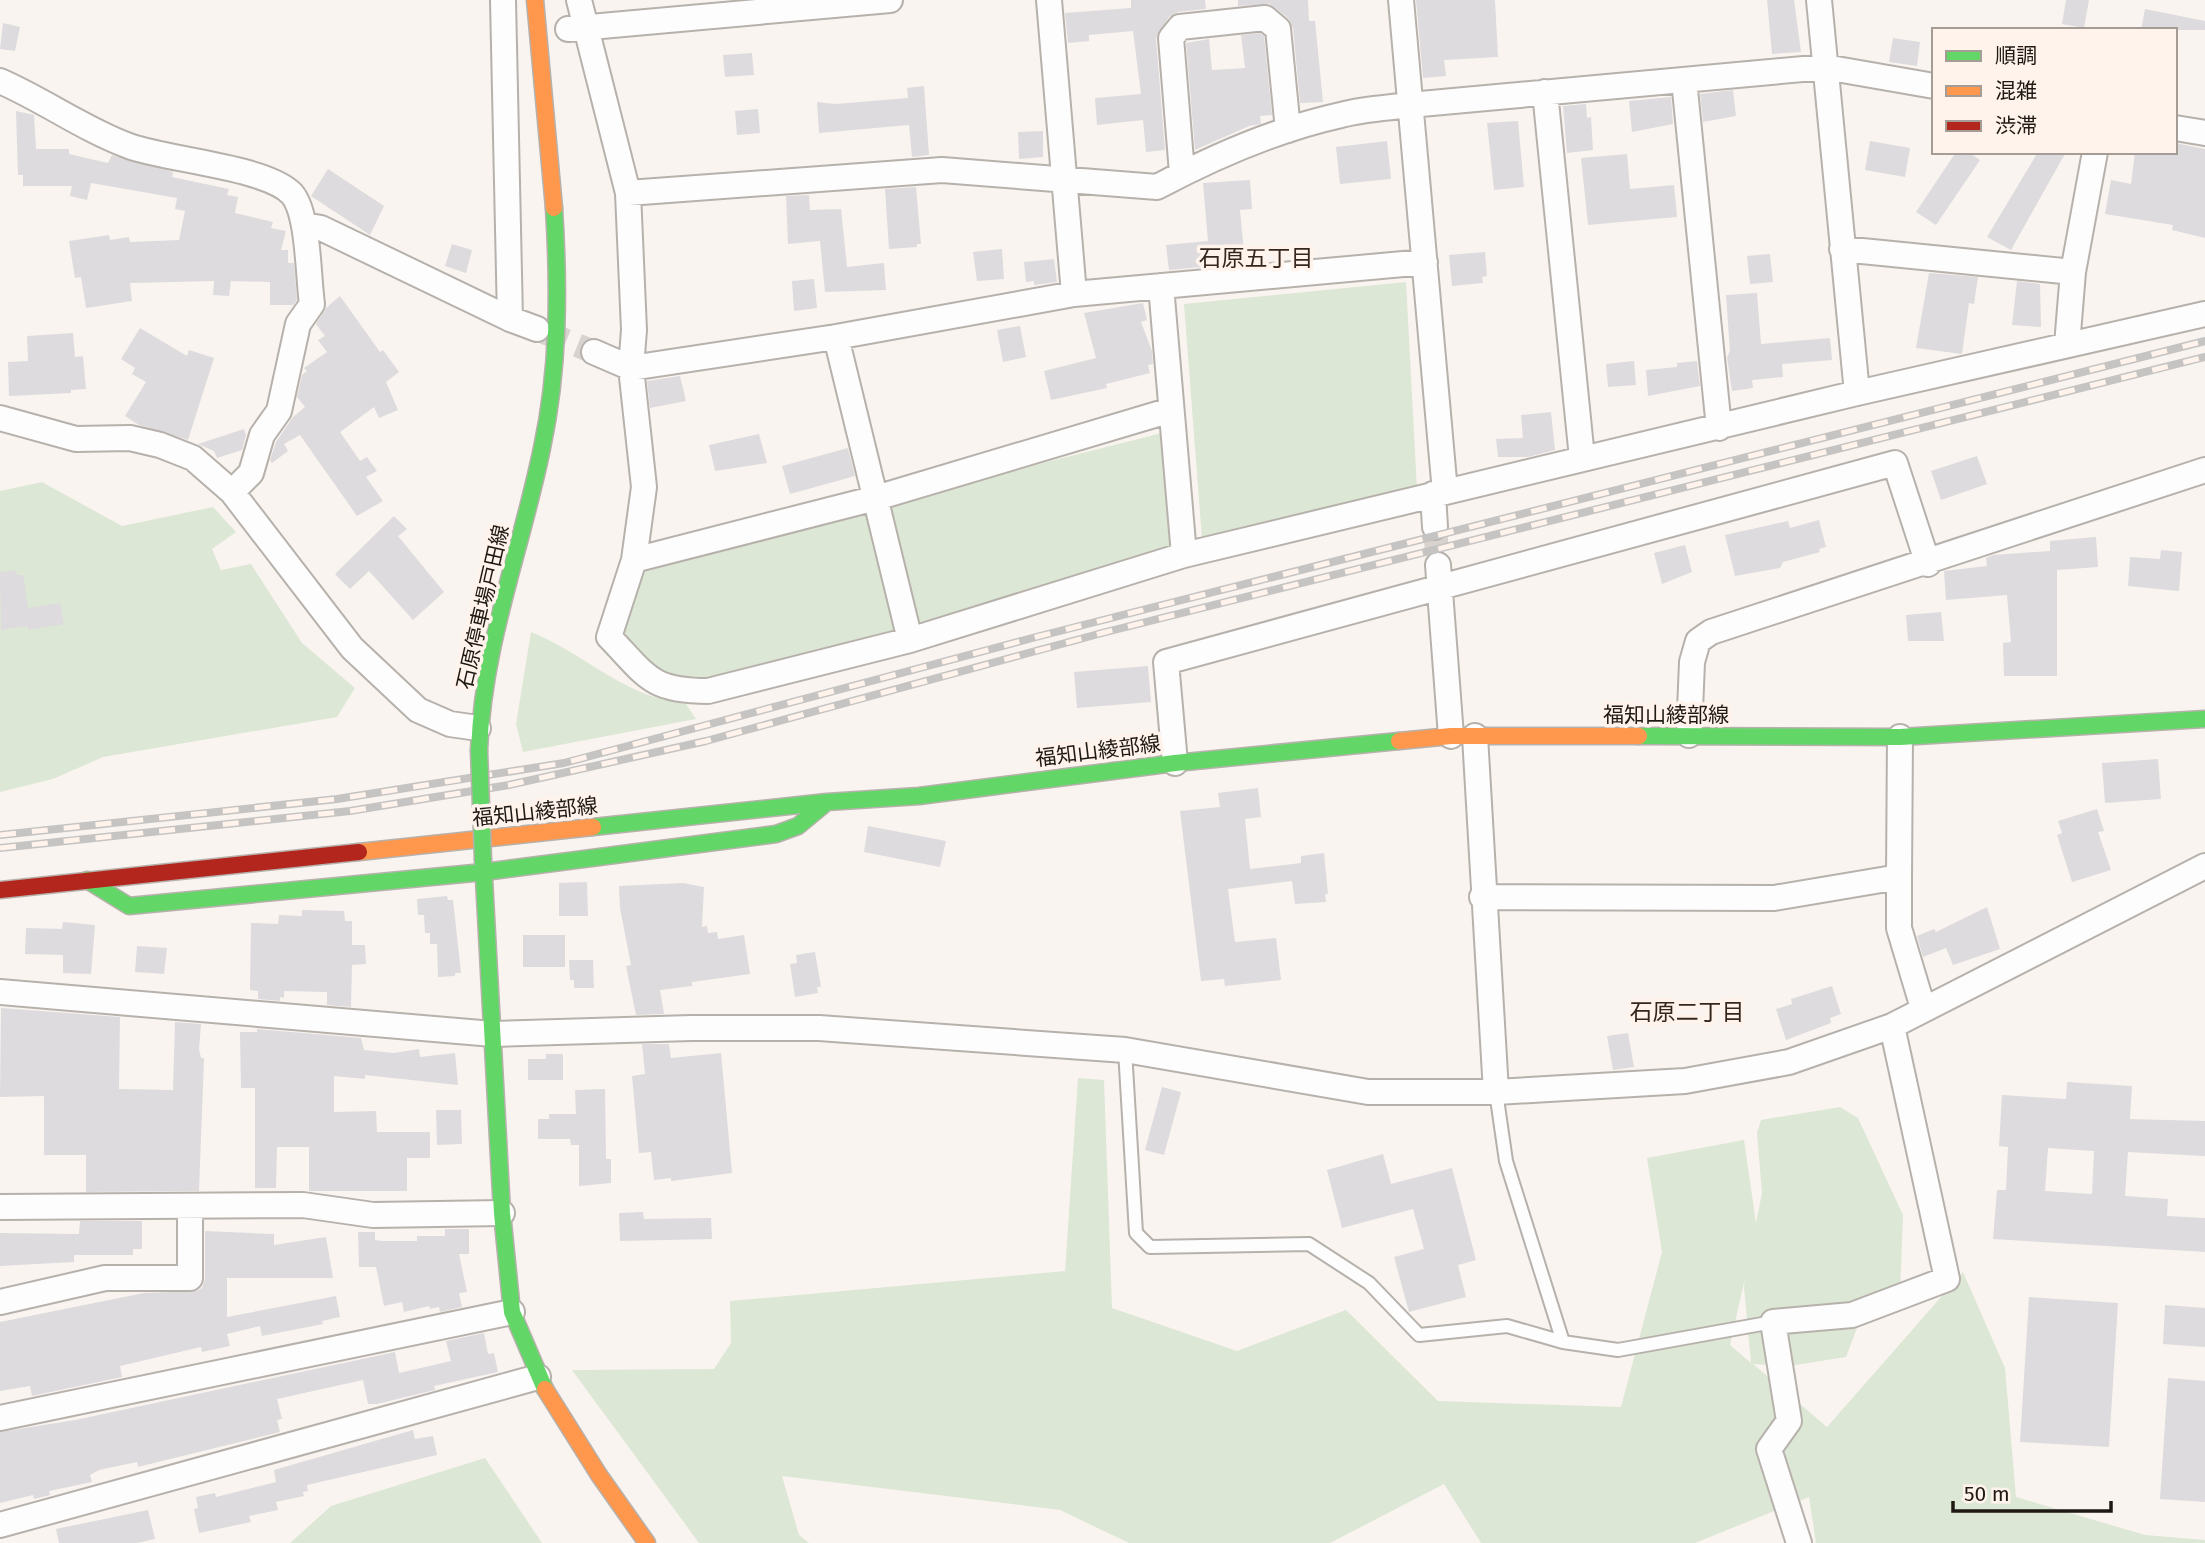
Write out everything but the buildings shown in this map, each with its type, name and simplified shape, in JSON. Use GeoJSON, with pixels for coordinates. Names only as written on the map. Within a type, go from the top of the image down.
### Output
{"type":"FeatureCollection","features":[{"type":"Feature","properties":{"kind":"main road","name":"石原停車場戸田線"},"geometry":{"type":"LineString","coordinates":[[535,0],[558,262],[559,331],[539,470],[486,672],[479,739],[502,1213],[512,1312],[538,1377],[647,1543]]}},
{"type":"Feature","properties":{"kind":"main road","name":"福知山綾部線"},"geometry":{"type":"LineString","coordinates":[[0,890],[827,802],[919,796],[1175,763],[1463,736],[1900,737],[2205,719]]}},
{"type":"Feature","properties":{"kind":"main road"},"geometry":{"type":"LineString","coordinates":[[87,880],[129,906],[776,834],[798,825],[827,802]]}},
{"type":"Feature","properties":{"kind":"street"},"geometry":{"type":"LineString","coordinates":[[503,0],[515,34],[510,319]]}},
{"type":"Feature","properties":{"kind":"street"},"geometry":{"type":"LineString","coordinates":[[579,0],[577,28],[628,192],[634,330],[631,368],[644,487],[634,560],[608,637],[656,685],[681,691],[708,691],[910,640],[1184,555],[1857,393],[2205,314]]}},
{"type":"Feature","properties":{"kind":"street"},"geometry":{"type":"LineString","coordinates":[[577,28],[681,9],[890,0]]}},
{"type":"Feature","properties":{"kind":"street"},"geometry":{"type":"LineString","coordinates":[[1049,0],[1074,294]]}},
{"type":"Feature","properties":{"kind":"street"},"geometry":{"type":"LineString","coordinates":[[1401,0],[1425,262],[1439,493],[1435,527]]}},
{"type":"Feature","properties":{"kind":"street"},"geometry":{"type":"LineString","coordinates":[[1819,0],[1857,393]]}},
{"type":"Feature","properties":{"kind":"street"},"geometry":{"type":"LineString","coordinates":[[1182,173],[1171,38],[1180,27],[1265,18],[1278,29],[1288,130]]}},
{"type":"Feature","properties":{"kind":"street"},"geometry":{"type":"LineString","coordinates":[[628,192],[942,170],[1065,177],[1157,187],[1182,173],[1288,130],[1342,114],[1410,105],[1825,67],[1932,86]]}},
{"type":"Feature","properties":{"kind":"street"},"geometry":{"type":"LineString","coordinates":[[1684,80],[1719,428]]}},
{"type":"Feature","properties":{"kind":"street"},"geometry":{"type":"LineString","coordinates":[[0,81],[41,99],[80,124],[130,146],[268,180],[292,195],[304,225],[312,304],[298,324],[279,411],[262,435],[251,473],[232,492]]}},
{"type":"Feature","properties":{"kind":"street"},"geometry":{"type":"LineString","coordinates":[[1545,92],[1582,458]]}},
{"type":"Feature","properties":{"kind":"street"},"geometry":{"type":"LineString","coordinates":[[2177,128],[2205,133]]}},
{"type":"Feature","properties":{"kind":"street"},"geometry":{"type":"LineString","coordinates":[[2067,345],[2073,272],[2095,154]]}},
{"type":"Feature","properties":{"kind":"street"},"geometry":{"type":"LineString","coordinates":[[304,225],[321,228],[510,319],[537,329]]}},
{"type":"Feature","properties":{"kind":"street"},"geometry":{"type":"LineString","coordinates":[[1842,249],[2073,272]]}},
{"type":"Feature","properties":{"kind":"street"},"geometry":{"type":"LineString","coordinates":[[594,352],[631,368],[836,337],[1074,294],[1425,262]]}},
{"type":"Feature","properties":{"kind":"street"},"geometry":{"type":"LineString","coordinates":[[1161,286],[1184,555]]}},
{"type":"Feature","properties":{"kind":"street"},"geometry":{"type":"LineString","coordinates":[[836,337],[910,640]]}},
{"type":"Feature","properties":{"kind":"street"},"geometry":{"type":"LineString","coordinates":[[634,560],[876,498],[1171,410]]}},
{"type":"Feature","properties":{"kind":"street"},"geometry":{"type":"LineString","coordinates":[[0,418],[76,439],[130,438],[160,445],[193,458],[232,492],[352,648],[418,710],[479,739]]}},
{"type":"Feature","properties":{"kind":"street"},"geometry":{"type":"LineString","coordinates":[[1175,763],[1166,662],[1439,576],[1895,463],[1928,564]]}},
{"type":"Feature","properties":{"kind":"street"},"geometry":{"type":"LineString","coordinates":[[1689,735],[1692,662],[1698,641],[1711,632],[1928,564],[2205,470]]}},
{"type":"Feature","properties":{"kind":"street"},"geometry":{"type":"LineString","coordinates":[[1439,576],[1463,736],[1482,897],[1496,1092]]}},
{"type":"Feature","properties":{"kind":"street"},"geometry":{"type":"LineString","coordinates":[[1900,737],[1899,928],[1923,1008]]}},
{"type":"Feature","properties":{"kind":"street"},"geometry":{"type":"LineString","coordinates":[[0,992],[493,1034],[691,1028],[819,1028],[1125,1050],[1368,1092],[1496,1092],[1685,1081],[1788,1062],[1892,1026],[2205,866]]}},
{"type":"Feature","properties":{"kind":"street"},"geometry":{"type":"LineString","coordinates":[[1482,897],[1774,898],[1899,877]]}},
{"type":"Feature","properties":{"kind":"street"},"geometry":{"type":"LineString","coordinates":[[1799,1543],[1769,1449],[1789,1420],[1773,1322],[1852,1315],[1947,1279],[1892,1026]]}},
{"type":"Feature","properties":{"kind":"street"},"geometry":{"type":"LineString","coordinates":[[0,1207],[303,1205],[373,1215],[502,1213]]}},
{"type":"Feature","properties":{"kind":"street"},"geometry":{"type":"LineString","coordinates":[[0,1302],[106,1278],[190,1278],[190,1206]]}},
{"type":"Feature","properties":{"kind":"street"},"geometry":{"type":"LineString","coordinates":[[0,1418],[512,1312]]}},
{"type":"Feature","properties":{"kind":"street"},"geometry":{"type":"LineString","coordinates":[[0,1525],[538,1377]]}},
{"type":"Feature","properties":{"kind":"lane"},"geometry":{"type":"LineString","coordinates":[[1125,1050],[1136,1233],[1150,1247],[1309,1244],[1370,1283],[1419,1335],[1507,1326],[1563,1342],[1618,1350],[1773,1322]]}},
{"type":"Feature","properties":{"kind":"lane"},"geometry":{"type":"LineString","coordinates":[[1496,1092],[1506,1161],[1563,1342]]}},
{"type":"Feature","properties":{"kind":"green space"},"geometry":{"type":"Polygon","coordinates":[[[1406,282],[1417,490],[1202,539],[1184,304],[1406,282]]]}},
{"type":"Feature","properties":{"kind":"green space"},"geometry":{"type":"Polygon","coordinates":[[[1166,432],[1180,559],[699,682],[657,669],[622,634],[642,564],[1166,432]]]}},
{"type":"Feature","properties":{"kind":"green space"},"geometry":{"type":"Polygon","coordinates":[[[42,482],[122,526],[213,507],[236,532],[212,549],[221,570],[251,564],[302,643],[355,688],[337,717],[103,757],[53,779],[0,792],[0,491],[42,482]]]}},
{"type":"Feature","properties":{"kind":"green space"},"geometry":{"type":"Polygon","coordinates":[[[531,632],[561,646],[633,688],[686,704],[696,719],[523,752],[516,724],[531,632]]]}},
{"type":"Feature","properties":{"kind":"green space"},"geometry":{"type":"Polygon","coordinates":[[[1078,1078],[1104,1080],[1112,1308],[1237,1351],[1346,1310],[1438,1401],[1621,1407],[1662,1252],[1647,1158],[1744,1140],[1756,1223],[1762,1193],[1757,1133],[1761,1120],[1840,1107],[1858,1118],[1903,1215],[1900,1294],[1860,1320],[1846,1357],[1789,1366],[1753,1364],[1827,1427],[1963,1272],[2005,1368],[2016,1497],[2145,1535],[2205,1540],[2205,1543],[1816,1543],[1809,1497],[1695,1543],[1481,1543],[1444,1484],[1330,1543],[1129,1543],[1060,1510],[782,1476],[799,1535],[809,1543],[699,1543],[572,1370],[714,1369],[731,1343],[730,1301],[1065,1271],[1078,1078]],[[1745,1278],[1730,1345],[1751,1363],[1745,1278]]]}},
{"type":"Feature","properties":{"kind":"green space"},"geometry":{"type":"Polygon","coordinates":[[[485,1458],[542,1543],[290,1543],[331,1506],[485,1458]]]}},
{"type":"Feature","properties":{"kind":"tunnel"},"geometry":{"type":"LineString","coordinates":[[544,332],[594,352]]}},
{"type":"Feature","properties":{"kind":"tunnel"},"geometry":{"type":"LineString","coordinates":[[1435,527],[1438,565]]}},
{"type":"Feature","properties":{"kind":"railway"},"geometry":{"type":"LineString","coordinates":[[0,835],[337,799],[564,763],[1036,637],[2205,341]]}},
{"type":"Feature","properties":{"kind":"railway"},"geometry":{"type":"LineString","coordinates":[[0,848],[350,811],[509,785],[706,741],[1102,633],[2205,357]]}},
{"type":"Feature","properties":{"kind":"traffic: fast"},"geometry":{"type":"LineString","coordinates":[[479,750],[482,711],[495,635],[548,418],[555,359],[557,299],[554,208]]}},
{"type":"Feature","properties":{"kind":"traffic: fast"},"geometry":{"type":"LineString","coordinates":[[1639,736],[1900,737],[2205,719]]}},
{"type":"Feature","properties":{"kind":"traffic: fast"},"geometry":{"type":"LineString","coordinates":[[593,827],[827,802],[919,796],[1175,763],[1399,741]]}},
{"type":"Feature","properties":{"kind":"traffic: fast"},"geometry":{"type":"LineString","coordinates":[[479,750],[483,860]]}},
{"type":"Feature","properties":{"kind":"traffic: fast"},"geometry":{"type":"LineString","coordinates":[[87,880],[129,906],[484,872],[776,834],[798,826],[827,802]]}},
{"type":"Feature","properties":{"kind":"traffic: fast"},"geometry":{"type":"LineString","coordinates":[[483,860],[502,1213],[512,1312],[545,1389]]}},
{"type":"Feature","properties":{"kind":"traffic: slow"},"geometry":{"type":"LineString","coordinates":[[535,0],[554,208]]}},
{"type":"Feature","properties":{"kind":"traffic: slow"},"geometry":{"type":"LineString","coordinates":[[1399,741],[1451,736],[1639,736]]}},
{"type":"Feature","properties":{"kind":"traffic: slow"},"geometry":{"type":"LineString","coordinates":[[359,852],[593,827]]}},
{"type":"Feature","properties":{"kind":"traffic: slow"},"geometry":{"type":"LineString","coordinates":[[545,1389],[599,1475],[647,1543]]}},
{"type":"Feature","properties":{"kind":"traffic: jam"},"geometry":{"type":"LineString","coordinates":[[0,890],[359,852]]}},
{"type":"Feature","properties":{"kind":"district","name":"石原五丁目"},"geometry":{"type":"Point","coordinates":[1256,258]}},
{"type":"Feature","properties":{"kind":"district","name":"石原二丁目"},"geometry":{"type":"Point","coordinates":[1687,1012]}}]}
